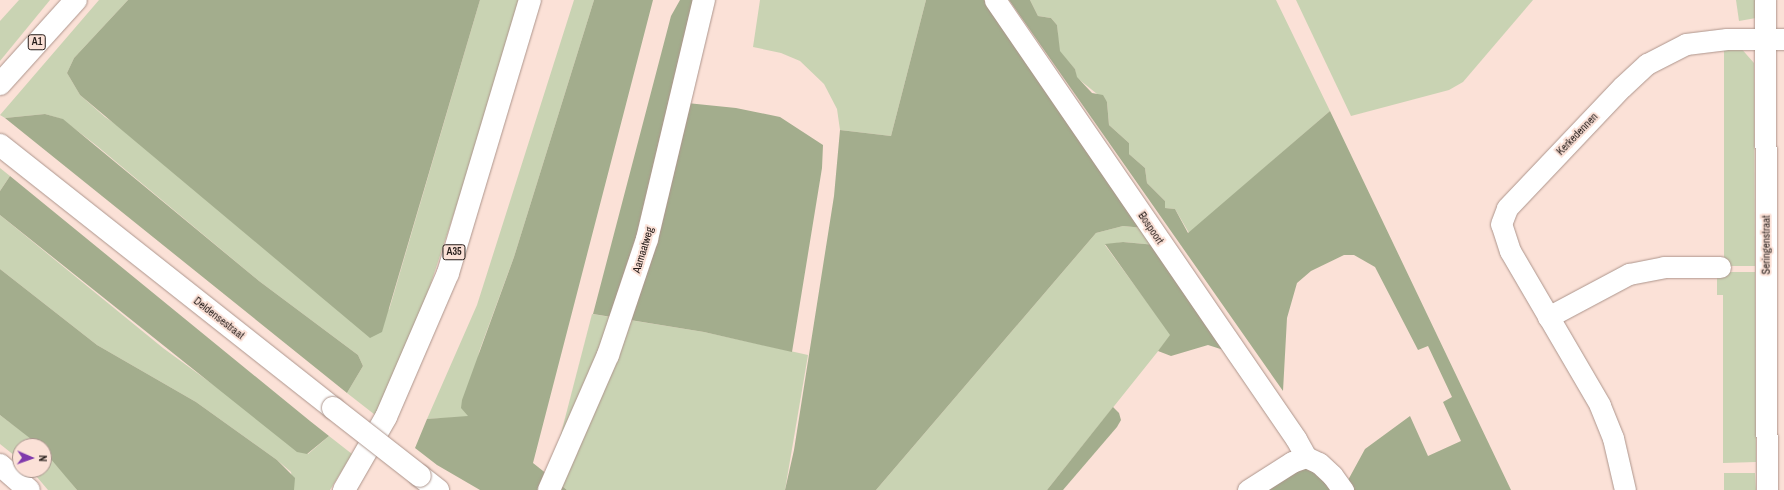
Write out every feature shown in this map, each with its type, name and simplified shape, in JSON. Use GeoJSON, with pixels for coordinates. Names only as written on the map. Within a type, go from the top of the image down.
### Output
{"type":"FeatureCollection","features":[{"type":"Feature","properties":{"kind":"main road","name":"A1"},"geometry":{"type":"LineString","coordinates":[[0,84],[76,0]]}},
{"type":"Feature","properties":{"kind":"main road","name":"A35"},"geometry":{"type":"LineString","coordinates":[[344,490],[386,417],[448,273],[530,0]]}},
{"type":"Feature","properties":{"kind":"main road","name":"Aamaatweg"},"geometry":{"type":"LineString","coordinates":[[549,490],[608,355],[645,246],[704,0]]}},
{"type":"Feature","properties":{"kind":"main road","name":"Deldensestraat"},"geometry":{"type":"LineString","coordinates":[[6,150],[438,490]]}},
{"type":"Feature","properties":{"kind":"main road"},"geometry":{"type":"LineString","coordinates":[[0,465],[29,490]]}},
{"type":"Feature","properties":{"kind":"street","name":"Bospoort"},"geometry":{"type":"LineString","coordinates":[[994,0],[1296,438],[1306,458]]}},
{"type":"Feature","properties":{"kind":"street","name":"Seringenstraat"},"geometry":{"type":"LineString","coordinates":[[1765,0],[1775,39],[1775,410],[1766,490]]}},
{"type":"Feature","properties":{"kind":"street","name":"Kerkedennen"},"geometry":{"type":"LineString","coordinates":[[1625,490],[1612,438],[1600,405],[1510,251],[1501,224],[1507,208],[1622,87],[1647,64],[1686,44],[1727,39],[1775,39]]}},
{"type":"Feature","properties":{"kind":"street"},"geometry":{"type":"LineString","coordinates":[[1548,317],[1629,274],[1664,267],[1720,267]]}},
{"type":"Feature","properties":{"kind":"street"},"geometry":{"type":"LineString","coordinates":[[1248,490],[1292,462],[1306,458],[1319,463],[1332,474],[1343,490]]}},
{"type":"Feature","properties":{"kind":"green space"},"geometry":{"type":"Polygon","coordinates":[[[19,0],[50,0],[0,61],[0,21],[19,0]]]}},
{"type":"Feature","properties":{"kind":"green space"},"geometry":{"type":"Polygon","coordinates":[[[99,0],[128,0],[74,58],[67,73],[80,95],[105,117],[389,310],[480,0],[519,0],[465,180],[430,286],[379,418],[347,393],[363,366],[358,355],[259,281],[97,146],[62,119],[45,114],[5,118],[0,115],[99,0]]]}},
{"type":"Feature","properties":{"kind":"green space"},"geometry":{"type":"Polygon","coordinates":[[[128,0],[480,0],[382,332],[370,338],[80,95],[67,73],[74,58],[128,0]]]}},
{"type":"Feature","properties":{"kind":"green space"},"geometry":{"type":"Polygon","coordinates":[[[574,0],[594,0],[514,257],[479,352],[469,417],[427,419],[477,305],[574,0]]]}},
{"type":"Feature","properties":{"kind":"green space"},"geometry":{"type":"Polygon","coordinates":[[[594,0],[653,0],[533,463],[567,490],[480,490],[437,465],[415,448],[427,419],[468,416],[461,408],[462,400],[514,257],[594,0]]]}},
{"type":"Feature","properties":{"kind":"green space"},"geometry":{"type":"Polygon","coordinates":[[[680,0],[711,0],[687,103],[736,108],[780,117],[823,145],[822,168],[792,352],[704,332],[593,314],[671,16],[680,0]]]}},
{"type":"Feature","properties":{"kind":"green space"},"geometry":{"type":"Polygon","coordinates":[[[760,0],[926,0],[891,136],[840,130],[837,109],[824,84],[800,61],[781,53],[753,47],[760,0]]]}},
{"type":"Feature","properties":{"kind":"green space"},"geometry":{"type":"Polygon","coordinates":[[[926,0],[984,0],[1144,228],[1123,226],[1096,233],[876,490],[785,490],[794,450],[834,196],[840,130],[891,136],[926,0]]]}},
{"type":"Feature","properties":{"kind":"green space"},"geometry":{"type":"Polygon","coordinates":[[[1009,0],[1030,0],[1038,16],[1051,18],[1057,25],[1060,51],[1075,69],[1077,77],[1092,93],[1103,95],[1107,102],[1109,125],[1129,143],[1129,154],[1145,168],[1147,183],[1165,201],[1165,208],[1175,209],[1188,233],[1330,111],[1511,490],[1352,490],[1347,482],[1365,449],[1410,416],[1428,456],[1461,441],[1443,402],[1452,397],[1428,346],[1418,350],[1375,267],[1354,255],[1344,255],[1311,271],[1297,283],[1287,318],[1283,391],[1009,0]]]}},
{"type":"Feature","properties":{"kind":"green space"},"geometry":{"type":"Polygon","coordinates":[[[1030,0],[1276,0],[1330,111],[1189,233],[1175,209],[1165,208],[1165,201],[1147,183],[1145,168],[1129,154],[1129,143],[1109,125],[1107,102],[1076,77],[1075,69],[1059,51],[1057,25],[1051,18],[1038,16],[1030,0]]]}},
{"type":"Feature","properties":{"kind":"green space"},"geometry":{"type":"Polygon","coordinates":[[[1296,0],[1533,0],[1463,82],[1449,90],[1351,116],[1296,0]]]}},
{"type":"Feature","properties":{"kind":"green space"},"geometry":{"type":"Polygon","coordinates":[[[1736,0],[1756,0],[1756,18],[1739,21],[1736,0]]]}},
{"type":"Feature","properties":{"kind":"green space"},"geometry":{"type":"Polygon","coordinates":[[[1739,46],[1754,63],[1755,266],[1724,266],[1724,49],[1739,46]]]}},
{"type":"Feature","properties":{"kind":"green space"},"geometry":{"type":"Polygon","coordinates":[[[45,114],[63,119],[259,281],[358,355],[363,366],[347,393],[5,118],[45,114]]]}},
{"type":"Feature","properties":{"kind":"green space"},"geometry":{"type":"Polygon","coordinates":[[[0,168],[10,176],[0,191],[0,168]]]}},
{"type":"Feature","properties":{"kind":"green space"},"geometry":{"type":"Polygon","coordinates":[[[10,176],[329,436],[307,454],[297,452],[0,215],[0,191],[10,176]]]}},
{"type":"Feature","properties":{"kind":"green space"},"geometry":{"type":"Polygon","coordinates":[[[0,215],[163,348],[308,454],[329,436],[352,454],[330,490],[294,490],[291,472],[277,460],[196,402],[97,345],[0,269],[0,215]]]}},
{"type":"Feature","properties":{"kind":"green space"},"geometry":{"type":"Polygon","coordinates":[[[1123,226],[1144,228],[1156,245],[1123,242],[1105,245],[1171,335],[1047,490],[876,490],[1096,233],[1123,226]]]}},
{"type":"Feature","properties":{"kind":"green space"},"geometry":{"type":"Polygon","coordinates":[[[1123,242],[1156,245],[1230,352],[1208,345],[1171,356],[1158,351],[1170,335],[1105,244],[1123,242]]]}},
{"type":"Feature","properties":{"kind":"green space"},"geometry":{"type":"Polygon","coordinates":[[[0,269],[97,345],[196,402],[277,460],[295,478],[294,490],[77,490],[52,460],[52,438],[30,438],[0,415],[0,269]]]}},
{"type":"Feature","properties":{"kind":"green space"},"geometry":{"type":"Polygon","coordinates":[[[1717,272],[1755,272],[1756,462],[1723,463],[1723,295],[1717,295],[1717,272]]]}},
{"type":"Feature","properties":{"kind":"green space"},"geometry":{"type":"Polygon","coordinates":[[[592,314],[704,332],[808,355],[785,490],[567,490],[550,476],[592,314]]]}},
{"type":"Feature","properties":{"kind":"green space"},"geometry":{"type":"Polygon","coordinates":[[[1113,407],[1119,413],[1121,420],[1117,427],[1063,490],[1047,490],[1113,407]]]}},
{"type":"Feature","properties":{"kind":"green space"},"geometry":{"type":"Polygon","coordinates":[[[0,415],[31,438],[12,438],[12,454],[0,444],[0,415]]]}},
{"type":"Feature","properties":{"kind":"green space"},"geometry":{"type":"Polygon","coordinates":[[[52,460],[77,490],[48,490],[38,478],[52,478],[52,460]]]}},
{"type":"Feature","properties":{"kind":"green space"},"geometry":{"type":"Polygon","coordinates":[[[1301,467],[1319,472],[1330,490],[1261,490],[1301,467]]]}},
{"type":"Feature","properties":{"kind":"green space"},"geometry":{"type":"Polygon","coordinates":[[[1724,473],[1755,473],[1756,490],[1724,490],[1724,473]]]}}]}
